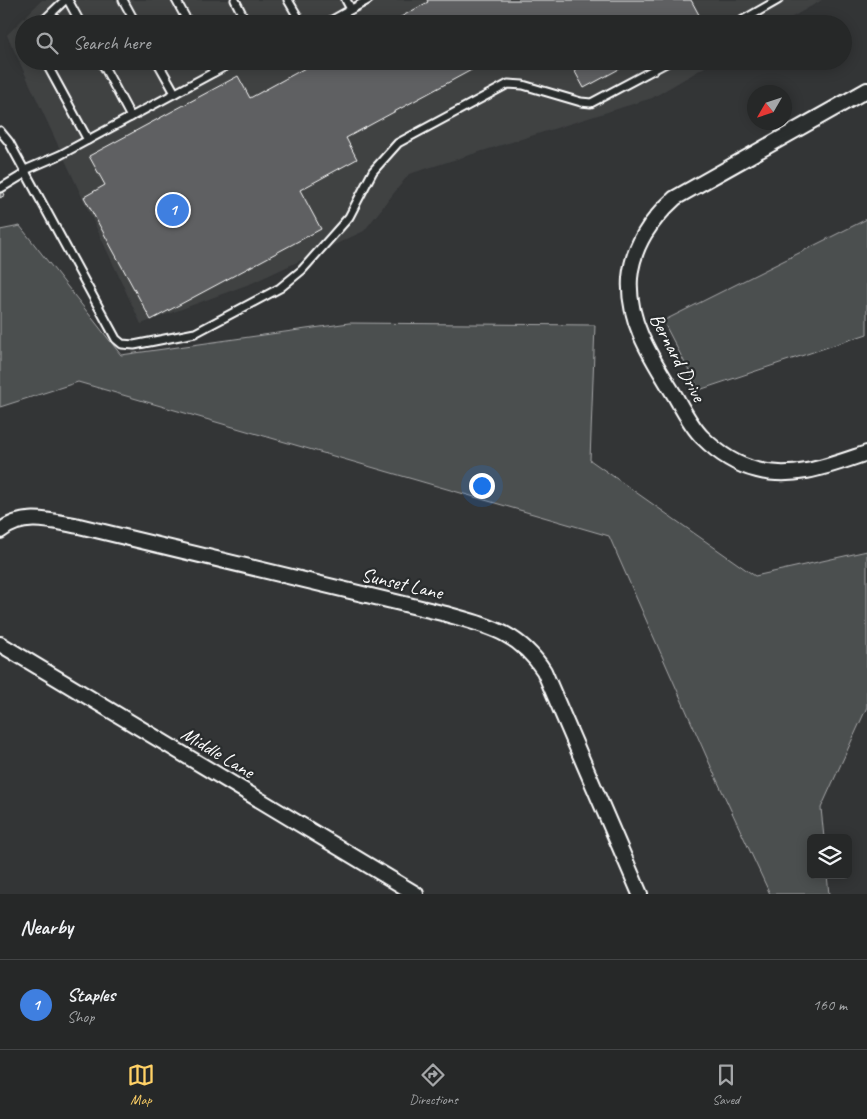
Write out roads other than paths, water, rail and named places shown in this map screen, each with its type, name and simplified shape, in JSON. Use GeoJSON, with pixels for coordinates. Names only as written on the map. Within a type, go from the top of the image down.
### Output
{"type":"FeatureCollection","features":[{"type":"Feature","properties":{"kind":"street","name":"Bernard Drive"},"geometry":{"type":"LineString","coordinates":[[867,90],[675,198],[657,215],[638,246],[633,264],[630,292],[632,310],[638,331],[652,361],[692,426],[719,452],[742,465],[756,470],[788,473],[816,469],[867,453]]}},
{"type":"Feature","properties":{"kind":"street","name":"Sunset Lane"},"geometry":{"type":"LineString","coordinates":[[0,531],[12,523],[25,519],[47,520],[79,526],[446,614],[501,631],[530,651],[544,671],[640,894]]}},
{"type":"Feature","properties":{"kind":"street","name":"Middle Lane"},"geometry":{"type":"LineString","coordinates":[[0,644],[416,894]]}},
{"type":"Feature","properties":{"kind":"lane"},"geometry":{"type":"LineString","coordinates":[[50,15],[67,0],[76,15]]}},
{"type":"Feature","properties":{"kind":"lane"},"geometry":{"type":"LineString","coordinates":[[123,0],[131,15]]}},
{"type":"Feature","properties":{"kind":"lane"},"geometry":{"type":"LineString","coordinates":[[176,0],[184,15]]}},
{"type":"Feature","properties":{"kind":"lane"},"geometry":{"type":"LineString","coordinates":[[235,0],[242,15]]}},
{"type":"Feature","properties":{"kind":"lane"},"geometry":{"type":"LineString","coordinates":[[288,0],[297,15]]}},
{"type":"Feature","properties":{"kind":"lane"},"geometry":{"type":"LineString","coordinates":[[346,0],[351,9]]}},
{"type":"Feature","properties":{"kind":"lane"},"geometry":{"type":"LineString","coordinates":[[341,15],[368,0]]}},
{"type":"Feature","properties":{"kind":"lane"},"geometry":{"type":"LineString","coordinates":[[752,15],[778,0]]}},
{"type":"Feature","properties":{"kind":"lane"},"geometry":{"type":"LineString","coordinates":[[49,70],[88,140]]}},
{"type":"Feature","properties":{"kind":"lane"},"geometry":{"type":"LineString","coordinates":[[106,70],[131,117]]}},
{"type":"Feature","properties":{"kind":"lane"},"geometry":{"type":"LineString","coordinates":[[162,70],[175,93]]}},
{"type":"Feature","properties":{"kind":"lane"},"geometry":{"type":"LineString","coordinates":[[1,188],[25,172],[218,70]]}},
{"type":"Feature","properties":{"kind":"lane"},"geometry":{"type":"LineString","coordinates":[[0,131],[9,142],[116,338],[122,344],[134,345],[195,333],[288,283],[349,217],[381,159],[398,143],[436,122],[508,84],[591,103],[653,70]]}},
{"type":"Feature","properties":{"kind":"place","name":"Staples"},"geometry":{"type":"Point","coordinates":[173,210]}}]}
